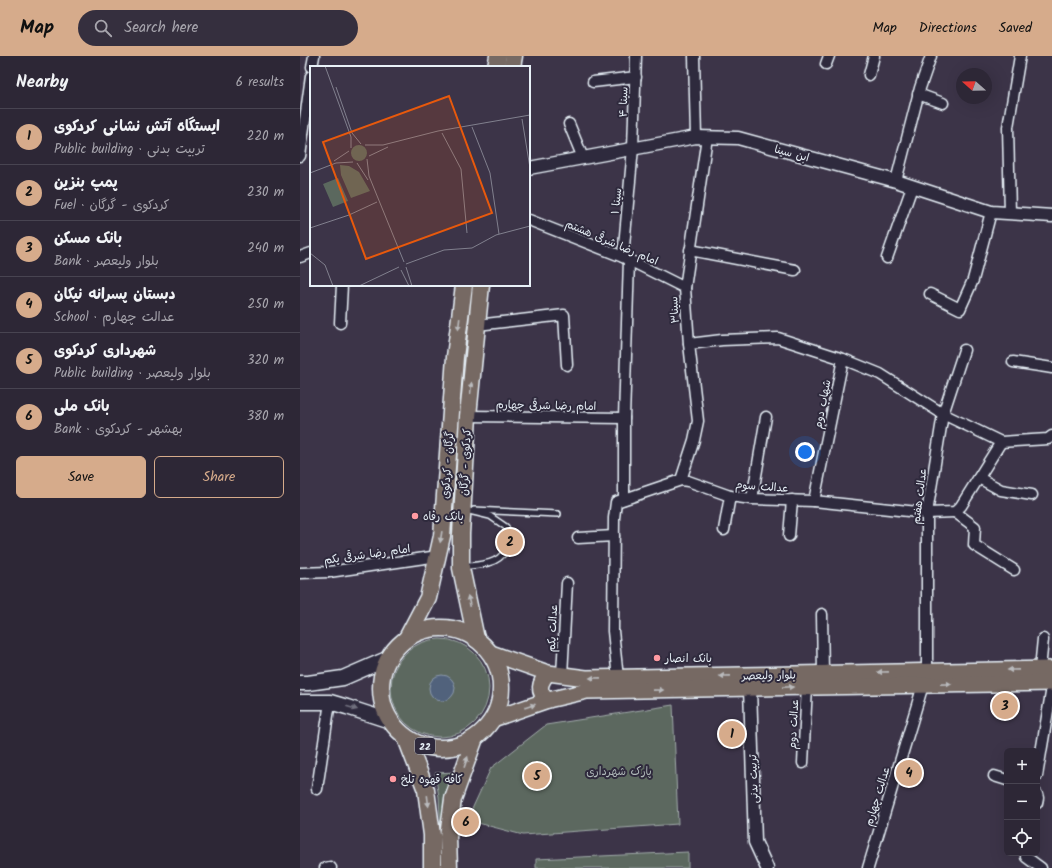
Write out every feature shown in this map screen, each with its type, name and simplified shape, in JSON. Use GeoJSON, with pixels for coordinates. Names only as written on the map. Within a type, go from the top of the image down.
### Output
{"type":"FeatureCollection","features":[{"type":"Feature","properties":{"kind":"highway"},"geometry":{"type":"LineString","coordinates":[[496,66],[498,56]]}},
{"type":"Feature","properties":{"kind":"highway"},"geometry":{"type":"LineString","coordinates":[[512,66],[514,56]]}},
{"type":"Feature","properties":{"kind":"highway","name":"گرگان - کردکوی"},"geometry":{"type":"LineString","coordinates":[[407,638],[428,598],[442,536],[455,357],[464,286]]}},
{"type":"Feature","properties":{"kind":"highway","name":"کردکوی - گرگان"},"geometry":{"type":"LineString","coordinates":[[476,639],[461,568],[461,534],[468,416],[482,286]]}},
{"type":"Feature","properties":{"kind":"highway","name":"22"},"geometry":{"type":"LineString","coordinates":[[446,628],[462,631],[476,639],[491,653],[498,669],[501,697],[493,719],[482,733],[475,738],[452,748],[440,749],[428,747],[416,744],[406,738],[390,721],[382,703],[380,693],[381,680],[388,658],[407,638],[426,629],[446,628]]}},
{"type":"Feature","properties":{"kind":"highway","name":"22"},"geometry":{"type":"LineString","coordinates":[[406,738],[426,790],[432,835],[432,868]]}},
{"type":"Feature","properties":{"kind":"highway","name":"22"},"geometry":{"type":"LineString","coordinates":[[449,868],[448,837],[453,799],[475,738]]}},
{"type":"Feature","properties":{"kind":"main road","name":"بلوار ولیعصر"},"geometry":{"type":"LineString","coordinates":[[491,653],[555,674],[586,678],[823,674],[1052,683]]}},
{"type":"Feature","properties":{"kind":"main road"},"geometry":{"type":"LineString","coordinates":[[300,682],[343,678],[388,658]]}},
{"type":"Feature","properties":{"kind":"main road","name":"بلوار ولیعصر"},"geometry":{"type":"LineString","coordinates":[[493,719],[548,700],[587,691],[807,687],[1046,669]]}},
{"type":"Feature","properties":{"kind":"main road"},"geometry":{"type":"LineString","coordinates":[[548,700],[541,692],[541,682],[555,674]]}},
{"type":"Feature","properties":{"kind":"main road"},"geometry":{"type":"LineString","coordinates":[[300,702],[330,702],[390,721]]}},
{"type":"Feature","properties":{"kind":"street"},"geometry":{"type":"LineString","coordinates":[[312,66],[314,56]]}},
{"type":"Feature","properties":{"kind":"street","name":"سینا ۴"},"geometry":{"type":"LineString","coordinates":[[633,148],[636,56]]}},
{"type":"Feature","properties":{"kind":"street","name":"سینا۳"},"geometry":{"type":"LineString","coordinates":[[681,480],[694,440],[698,421],[689,344],[685,288],[701,137],[694,56]]}},
{"type":"Feature","properties":{"kind":"street"},"geometry":{"type":"LineString","coordinates":[[868,75],[874,56]]}},
{"type":"Feature","properties":{"kind":"street"},"geometry":{"type":"LineString","coordinates":[[896,181],[918,94],[931,56]]}},
{"type":"Feature","properties":{"kind":"street"},"geometry":{"type":"LineString","coordinates":[[1010,213],[1008,127],[1020,56]]}},
{"type":"Feature","properties":{"kind":"street"},"geometry":{"type":"LineString","coordinates":[[593,82],[636,77]]}},
{"type":"Feature","properties":{"kind":"street"},"geometry":{"type":"LineString","coordinates":[[300,156],[310,83]]}},
{"type":"Feature","properties":{"kind":"street"},"geometry":{"type":"LineString","coordinates":[[918,94],[943,103]]}},
{"type":"Feature","properties":{"kind":"street"},"geometry":{"type":"LineString","coordinates":[[569,124],[583,158]]}},
{"type":"Feature","properties":{"kind":"street","name":"ابن سینا"},"geometry":{"type":"LineString","coordinates":[[530,168],[633,148],[701,137],[738,138],[896,181],[992,212],[1052,216]]}},
{"type":"Feature","properties":{"kind":"street","name":"سینا ۱"},"geometry":{"type":"LineString","coordinates":[[624,499],[626,258],[633,148]]}},
{"type":"Feature","properties":{"kind":"street"},"geometry":{"type":"LineString","coordinates":[[887,258],[912,187]]}},
{"type":"Feature","properties":{"kind":"street"},"geometry":{"type":"LineString","coordinates":[[930,294],[960,308],[973,280],[992,212]]}},
{"type":"Feature","properties":{"kind":"street","name":"امام رضا شرقی هشتم"},"geometry":{"type":"LineString","coordinates":[[530,220],[626,258],[685,288]]}},
{"type":"Feature","properties":{"kind":"street"},"geometry":{"type":"LineString","coordinates":[[690,250],[795,270]]}},
{"type":"Feature","properties":{"kind":"street"},"geometry":{"type":"LineString","coordinates":[[300,257],[310,253]]}},
{"type":"Feature","properties":{"kind":"street"},"geometry":{"type":"LineString","coordinates":[[340,323],[342,286]]}},
{"type":"Feature","properties":{"kind":"street"},"geometry":{"type":"LineString","coordinates":[[477,325],[564,315],[567,365]]}},
{"type":"Feature","properties":{"kind":"street"},"geometry":{"type":"LineString","coordinates":[[689,344],[722,340],[778,338],[843,359],[880,374],[943,414],[1001,442],[1048,439],[1052,436]]}},
{"type":"Feature","properties":{"kind":"street","name":"عدالت هفتم"},"geometry":{"type":"LineString","coordinates":[[925,678],[927,513],[943,414],[964,350]]}},
{"type":"Feature","properties":{"kind":"street","name":"شهاب دوم"},"geometry":{"type":"LineString","coordinates":[[814,501],[843,359]]}},
{"type":"Feature","properties":{"kind":"street"},"geometry":{"type":"LineString","coordinates":[[1013,362],[1052,368]]}},
{"type":"Feature","properties":{"kind":"street","name":"امام رضا شرقی چهارم"},"geometry":{"type":"LineString","coordinates":[[468,416],[624,418]]}},
{"type":"Feature","properties":{"kind":"street"},"geometry":{"type":"LineString","coordinates":[[752,499],[766,418]]}},
{"type":"Feature","properties":{"kind":"street"},"geometry":{"type":"LineString","coordinates":[[1001,442],[961,506],[955,512],[975,527],[974,545],[1014,570]]}},
{"type":"Feature","properties":{"kind":"street"},"geometry":{"type":"LineString","coordinates":[[979,478],[1001,490],[1032,495]]}},
{"type":"Feature","properties":{"kind":"street"},"geometry":{"type":"LineString","coordinates":[[618,678],[614,631],[614,518],[616,502],[681,480]]}},
{"type":"Feature","properties":{"kind":"street","name":"عدالت سوم"},"geometry":{"type":"LineString","coordinates":[[681,480],[688,481],[730,496],[752,499],[814,501],[927,513],[955,512]]}},
{"type":"Feature","properties":{"kind":"street"},"geometry":{"type":"LineString","coordinates":[[724,530],[730,496]]}},
{"type":"Feature","properties":{"kind":"street"},"geometry":{"type":"LineString","coordinates":[[789,536],[792,500]]}},
{"type":"Feature","properties":{"kind":"street"},"geometry":{"type":"LineString","coordinates":[[578,538],[614,536]]}},
{"type":"Feature","properties":{"kind":"street","name":"امام رضا شرقی یکم"},"geometry":{"type":"LineString","coordinates":[[300,572],[329,572],[438,556]]}},
{"type":"Feature","properties":{"kind":"street","name":"عدالت یکم"},"geometry":{"type":"LineString","coordinates":[[555,674],[567,583]]}},
{"type":"Feature","properties":{"kind":"street"},"geometry":{"type":"LineString","coordinates":[[822,614],[823,674]]}},
{"type":"Feature","properties":{"kind":"street"},"geometry":{"type":"LineString","coordinates":[[1043,639],[1046,669]]}},
{"type":"Feature","properties":{"kind":"street","name":"عدالت چهارم"},"geometry":{"type":"LineString","coordinates":[[868,868],[925,678]]}},
{"type":"Feature","properties":{"kind":"street","name":"عدالت دوم"},"geometry":{"type":"LineString","coordinates":[[803,763],[807,687]]}},
{"type":"Feature","properties":{"kind":"street"},"geometry":{"type":"LineString","coordinates":[[1040,758],[1052,687]]}},
{"type":"Feature","properties":{"kind":"street","name":"تربیت بدنی"},"geometry":{"type":"LineString","coordinates":[[750,688],[756,842],[767,868]]}},
{"type":"Feature","properties":{"kind":"street"},"geometry":{"type":"LineString","coordinates":[[317,789],[330,702]]}},
{"type":"Feature","properties":{"kind":"street"},"geometry":{"type":"LineString","coordinates":[[994,776],[1004,779]]}},
{"type":"Feature","properties":{"kind":"street"},"geometry":{"type":"LineString","coordinates":[[1026,856],[1041,868]]}},
{"type":"Feature","properties":{"kind":"lane"},"geometry":{"type":"LineString","coordinates":[[463,509],[558,514]]}},
{"type":"Feature","properties":{"kind":"lane"},"geometry":{"type":"LineString","coordinates":[[461,568],[492,563],[508,550],[512,542],[506,527],[490,516],[463,509]]}},
{"type":"Feature","properties":{"kind":"green space"},"geometry":{"type":"Polygon","coordinates":[[[440,639],[459,643],[475,653],[485,669],[489,688],[485,707],[475,723],[459,733],[440,737],[421,733],[405,723],[395,707],[391,688],[395,669],[405,653],[421,643],[440,639]]]}},
{"type":"Feature","properties":{"kind":"green space","name":"پارک شهرداری"},"geometry":{"type":"Polygon","coordinates":[[[673,705],[678,824],[523,835],[467,820],[491,768],[546,725],[673,705]]]}},
{"type":"Feature","properties":{"kind":"green space"},"geometry":{"type":"Polygon","coordinates":[[[456,772],[441,833],[439,797],[435,773],[456,772]]]}},
{"type":"Feature","properties":{"kind":"green space"},"geometry":{"type":"Polygon","coordinates":[[[688,852],[688,868],[536,868],[536,859],[688,852]]]}},
{"type":"Feature","properties":{"kind":"water"},"geometry":{"type":"Polygon","coordinates":[[[442,675],[451,679],[455,688],[451,697],[442,701],[433,697],[429,688],[433,679],[442,675]]]}},
{"type":"Feature","properties":{"kind":"place","name":"بانک رفاه"},"geometry":{"type":"Point","coordinates":[415,516]}},
{"type":"Feature","properties":{"kind":"place","name":"پمپ بنزین"},"geometry":{"type":"Point","coordinates":[510,542]}},
{"type":"Feature","properties":{"kind":"place","name":"بانک انصار"},"geometry":{"type":"Point","coordinates":[657,658]}},
{"type":"Feature","properties":{"kind":"place","name":"بانک مسکن"},"geometry":{"type":"Point","coordinates":[1005,706]}},
{"type":"Feature","properties":{"kind":"place","name":"ایستگاه آتش نشانی کردکوی"},"geometry":{"type":"Point","coordinates":[732,734]}},
{"type":"Feature","properties":{"kind":"place","name":"دبستان پسرانه نیکان"},"geometry":{"type":"Point","coordinates":[909,773]}},
{"type":"Feature","properties":{"kind":"place","name":"شهرداری کردکوی"},"geometry":{"type":"Point","coordinates":[537,776]}},
{"type":"Feature","properties":{"kind":"place","name":"کافه قهوه تلخ"},"geometry":{"type":"Point","coordinates":[393,779]}},
{"type":"Feature","properties":{"kind":"place","name":"بانک ملی"},"geometry":{"type":"Point","coordinates":[466,822]}}]}
